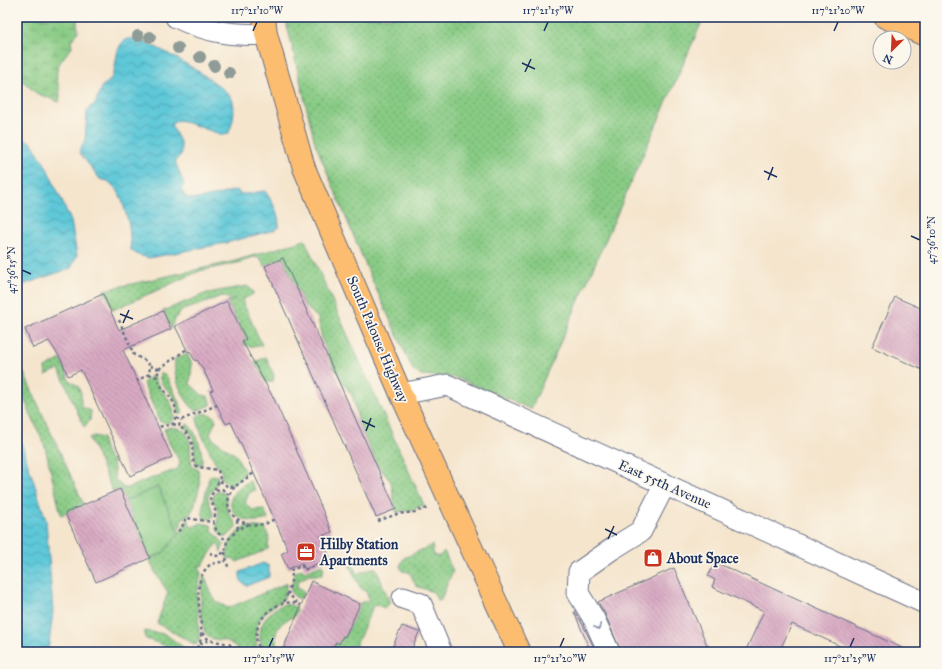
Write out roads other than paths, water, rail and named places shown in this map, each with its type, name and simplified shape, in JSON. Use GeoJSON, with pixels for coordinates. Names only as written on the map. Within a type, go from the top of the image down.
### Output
{"type":"FeatureCollection","features":[{"type":"Feature","properties":{"kind":"main road"},"geometry":{"type":"LineString","coordinates":[[885,17],[925,35]]}},
{"type":"Feature","properties":{"kind":"main road","name":"South Palouse Highway"},"geometry":{"type":"LineString","coordinates":[[265,25],[304,168],[401,394],[519,652]]}},
{"type":"Feature","properties":{"kind":"street"},"geometry":{"type":"LineString","coordinates":[[176,17],[211,32],[251,35],[265,25]]}},
{"type":"Feature","properties":{"kind":"street","name":"East 55th Avenue"},"geometry":{"type":"LineString","coordinates":[[401,394],[447,385],[925,603]]}},
{"type":"Feature","properties":{"kind":"street"},"geometry":{"type":"LineString","coordinates":[[609,652],[578,592],[580,572],[612,549],[641,531],[665,484]]}},
{"type":"Feature","properties":{"kind":"street"},"geometry":{"type":"LineString","coordinates":[[403,598],[421,604],[442,652]]}},
{"type":"Feature","properties":{"kind":"water"},"geometry":{"type":"Polygon","coordinates":[[[127,39],[135,39],[144,42],[188,65],[217,84],[232,99],[234,107],[233,117],[228,134],[220,134],[179,120],[171,124],[181,144],[181,155],[175,161],[184,184],[181,190],[187,198],[206,198],[237,190],[240,194],[265,191],[277,212],[279,227],[274,230],[226,243],[149,258],[138,255],[131,250],[129,225],[118,191],[108,181],[100,179],[79,152],[85,140],[87,112],[90,107],[95,104],[102,86],[108,82],[112,76],[118,49],[127,39]]]}},
{"type":"Feature","properties":{"kind":"water"},"geometry":{"type":"Polygon","coordinates":[[[17,135],[32,143],[46,166],[71,221],[77,255],[71,268],[17,287],[17,135]]]}},
{"type":"Feature","properties":{"kind":"water"},"geometry":{"type":"Polygon","coordinates":[[[17,435],[21,442],[46,520],[53,612],[48,652],[17,652],[17,435]]]}},
{"type":"Feature","properties":{"kind":"water"},"geometry":{"type":"Polygon","coordinates":[[[263,563],[269,566],[269,577],[246,586],[241,580],[240,572],[263,563]]]}},
{"type":"Feature","properties":{"kind":"place","name":"Hilby Station Apartments"},"geometry":{"type":"Point","coordinates":[306,552]}},
{"type":"Feature","properties":{"kind":"place","name":"About Space"},"geometry":{"type":"Point","coordinates":[653,558]}}]}
